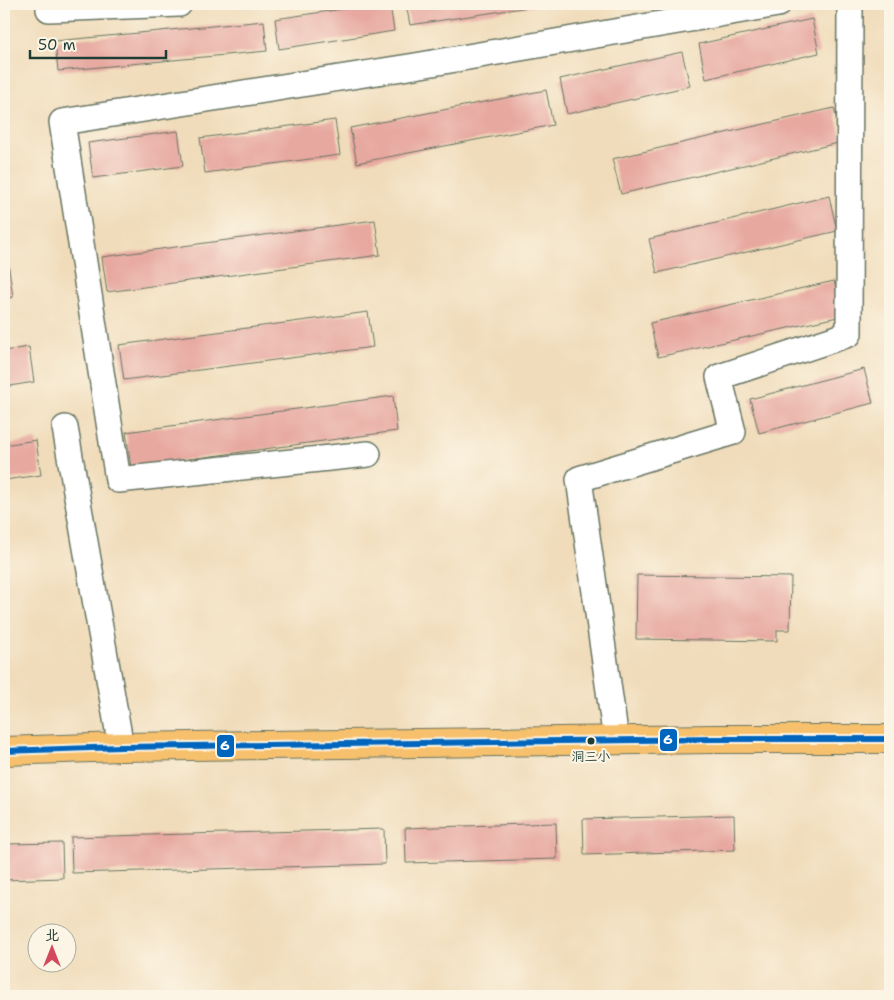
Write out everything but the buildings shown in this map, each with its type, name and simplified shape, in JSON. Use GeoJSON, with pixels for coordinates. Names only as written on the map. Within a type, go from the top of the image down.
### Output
{"type":"FeatureCollection","features":[{"type":"Feature","properties":{"kind":"main road"},"geometry":{"type":"LineString","coordinates":[[4,752],[121,748],[616,740],[890,739]]}},
{"type":"Feature","properties":{"kind":"street"},"geometry":{"type":"LineString","coordinates":[[48,4],[49,10],[179,4]]}},
{"type":"Feature","properties":{"kind":"street"},"geometry":{"type":"LineString","coordinates":[[368,454],[118,480],[62,122],[405,67],[778,4]]}},
{"type":"Feature","properties":{"kind":"street"},"geometry":{"type":"LineString","coordinates":[[616,740],[578,478],[733,432],[719,377],[849,334],[850,4]]}},
{"type":"Feature","properties":{"kind":"street"},"geometry":{"type":"LineString","coordinates":[[64,428],[121,748]]}},
{"type":"Feature","properties":{"kind":"transit line","name":"6"},"geometry":{"type":"LineString","coordinates":[[4,751],[121,747],[715,739],[890,739]]}},
{"type":"Feature","properties":{"kind":"place","name":"洞三小"},"geometry":{"type":"Point","coordinates":[591,741]}}]}
